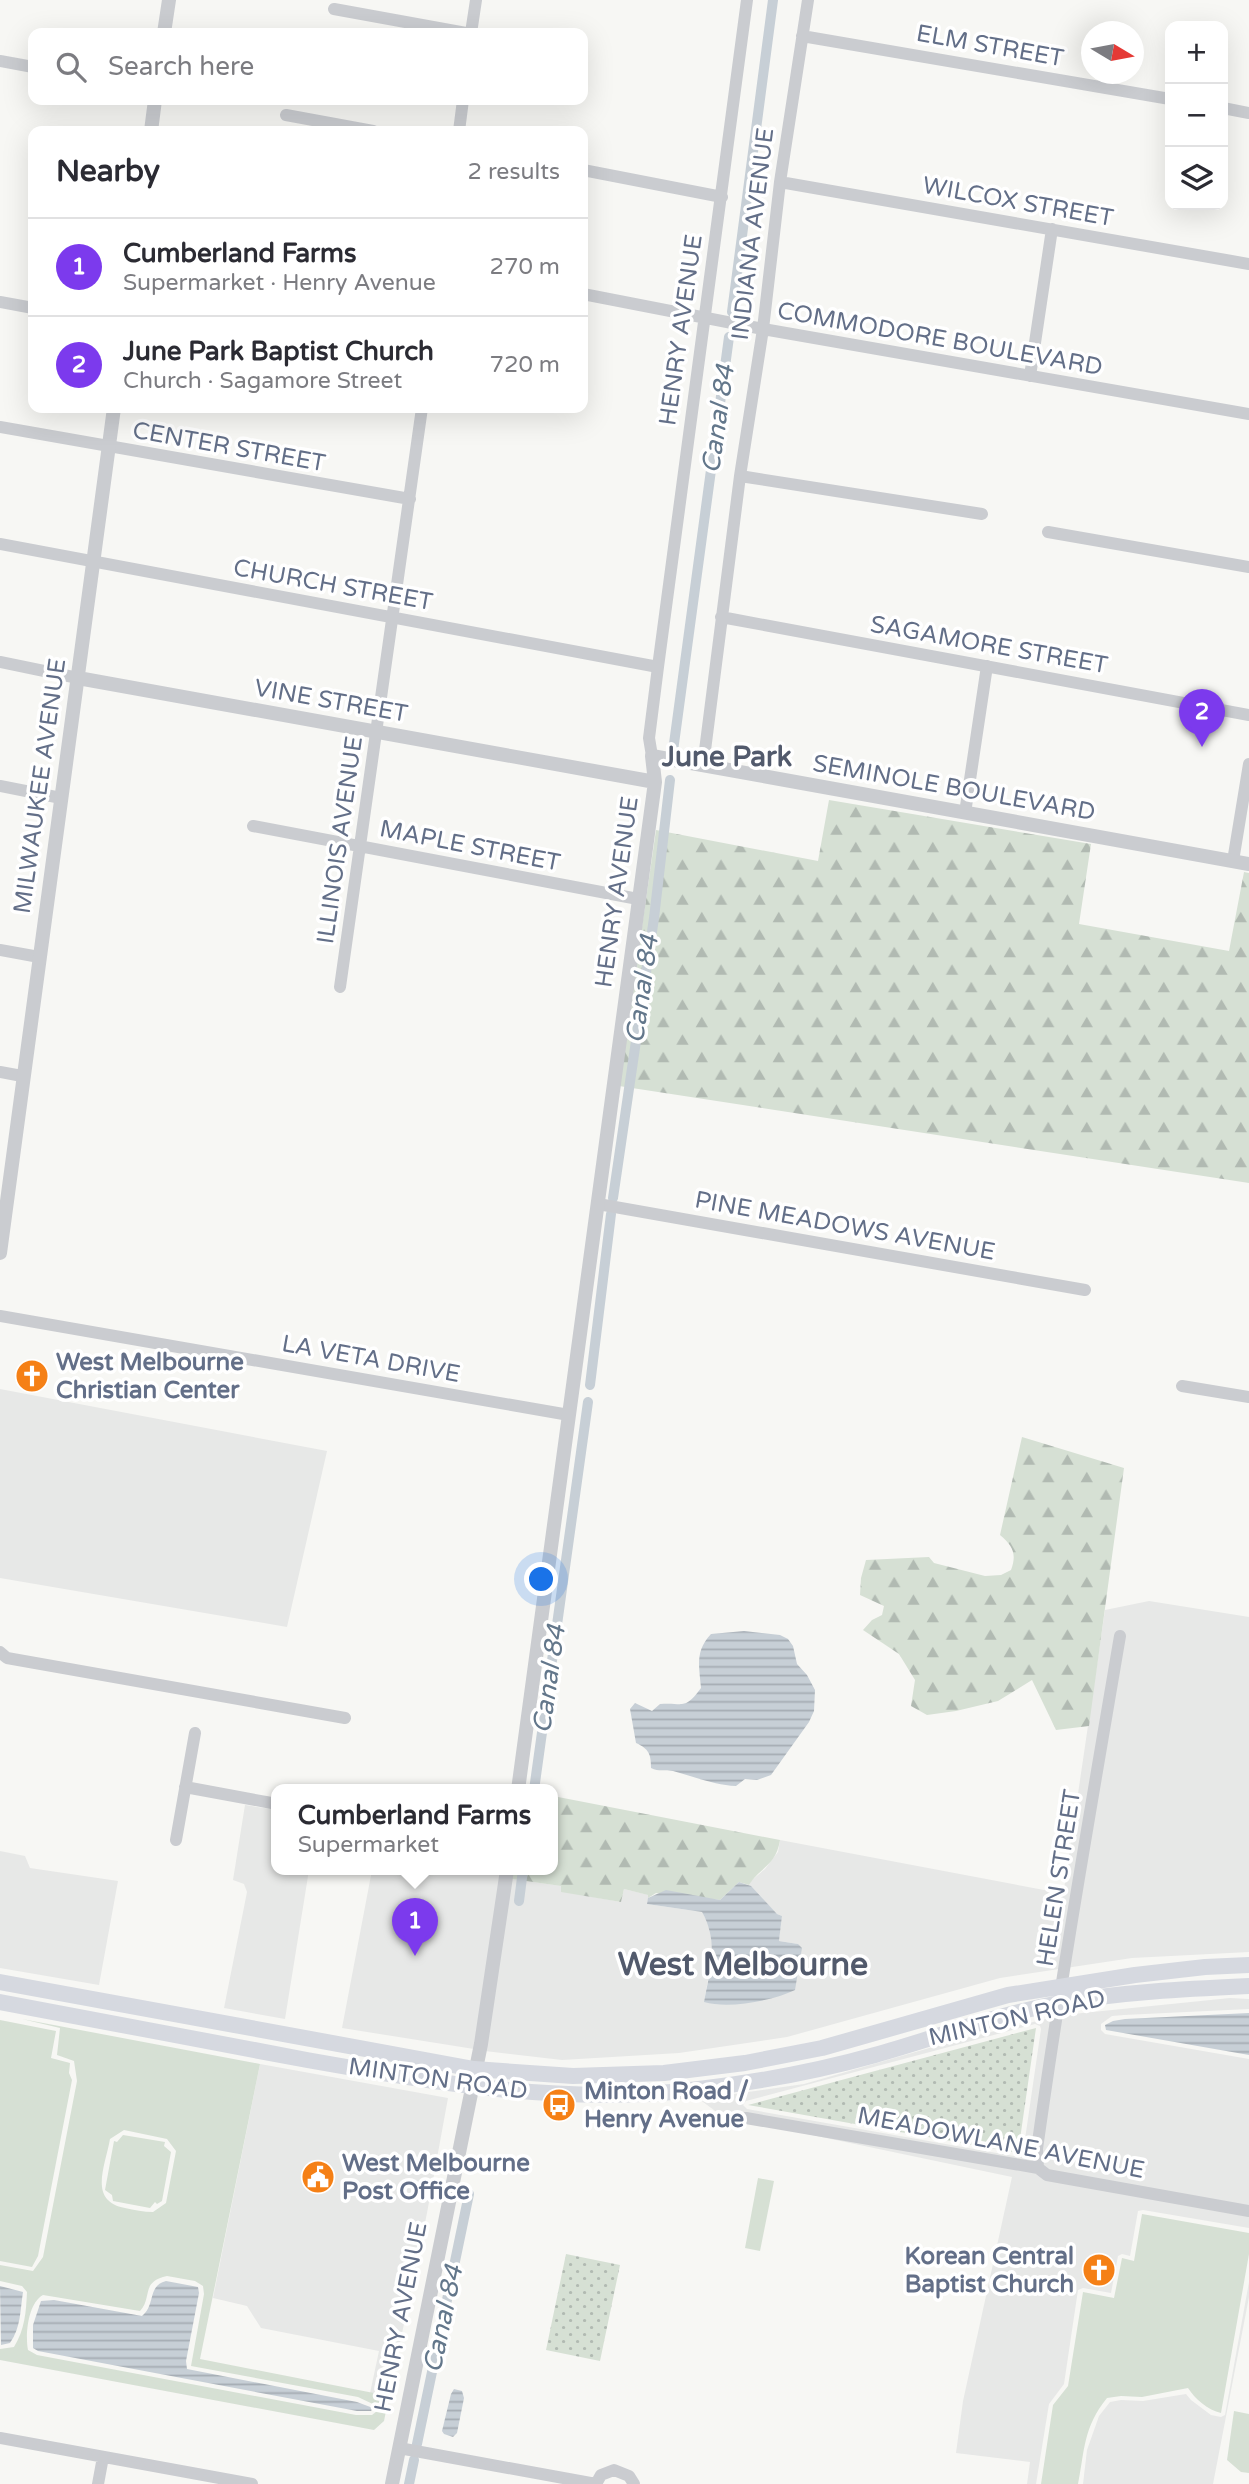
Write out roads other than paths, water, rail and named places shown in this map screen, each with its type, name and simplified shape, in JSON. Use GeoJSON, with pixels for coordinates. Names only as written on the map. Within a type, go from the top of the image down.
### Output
{"type":"FeatureCollection","features":[{"type":"Feature","properties":{"kind":"main road","name":"MINTON ROAD"},"geometry":{"type":"LineString","coordinates":[[0,1982],[474,2070],[573,2076],[664,2073],[745,2063],[795,2054],[875,2034],[1008,1995],[1205,1967],[1249,1965]]}},
{"type":"Feature","properties":{"kind":"main road","name":"MINTON ROAD"},"geometry":{"type":"LineString","coordinates":[[0,2002],[257,2051],[470,2087],[561,2095],[612,2095],[698,2089],[806,2071],[875,2055],[991,2019],[1058,2003],[1147,1991],[1249,1986]]}},
{"type":"Feature","properties":{"kind":"main road"},"geometry":{"type":"LineString","coordinates":[[795,2054],[806,2071]]}},
{"type":"Feature","properties":{"kind":"street"},"geometry":{"type":"LineString","coordinates":[[165,28],[169,0]]}},
{"type":"Feature","properties":{"kind":"street"},"geometry":{"type":"LineString","coordinates":[[470,28],[476,0]]}},
{"type":"Feature","properties":{"kind":"street","name":"HENRY AVENUE"},"geometry":{"type":"LineString","coordinates":[[519,1784],[655,782],[649,738],[747,0]]}},
{"type":"Feature","properties":{"kind":"street","name":"INDIANA AVENUE"},"geometry":{"type":"LineString","coordinates":[[703,766],[780,182],[808,0]]}},
{"type":"Feature","properties":{"kind":"street"},"geometry":{"type":"LineString","coordinates":[[334,9],[441,28]]}},
{"type":"Feature","properties":{"kind":"street","name":"ELM STREET"},"geometry":{"type":"LineString","coordinates":[[802,36],[1165,98]]}},
{"type":"Feature","properties":{"kind":"street"},"geometry":{"type":"LineString","coordinates":[[0,61],[28,66]]}},
{"type":"Feature","properties":{"kind":"street"},"geometry":{"type":"LineString","coordinates":[[152,126],[154,105]]}},
{"type":"Feature","properties":{"kind":"street"},"geometry":{"type":"LineString","coordinates":[[460,126],[462,105]]}},
{"type":"Feature","properties":{"kind":"street"},"geometry":{"type":"LineString","coordinates":[[1228,109],[1249,113]]}},
{"type":"Feature","properties":{"kind":"street"},"geometry":{"type":"LineString","coordinates":[[286,116],[344,126]]}},
{"type":"Feature","properties":{"kind":"street"},"geometry":{"type":"LineString","coordinates":[[588,171],[722,197]]}},
{"type":"Feature","properties":{"kind":"street","name":"WILCOX STREET"},"geometry":{"type":"LineString","coordinates":[[780,182],[1249,264]]}},
{"type":"Feature","properties":{"kind":"street"},"geometry":{"type":"LineString","coordinates":[[1030,376],[1052,229]]}},
{"type":"Feature","properties":{"kind":"street","name":"COMMODORE BOULEVARD"},"geometry":{"type":"LineString","coordinates":[[588,295],[762,329],[1249,414]]}},
{"type":"Feature","properties":{"kind":"street"},"geometry":{"type":"LineString","coordinates":[[0,302],[28,307]]}},
{"type":"Feature","properties":{"kind":"street","name":"MILWAUKEE AVENUE"},"geometry":{"type":"LineString","coordinates":[[0,1253],[4,1197],[113,413]]}},
{"type":"Feature","properties":{"kind":"street","name":"ILLINOIS AVENUE"},"geometry":{"type":"LineString","coordinates":[[340,986],[421,413]]}},
{"type":"Feature","properties":{"kind":"street","name":"CENTER STREET"},"geometry":{"type":"LineString","coordinates":[[0,428],[410,499]]}},
{"type":"Feature","properties":{"kind":"street"},"geometry":{"type":"LineString","coordinates":[[740,476],[982,514]]}},
{"type":"Feature","properties":{"kind":"street"},"geometry":{"type":"LineString","coordinates":[[1048,532],[1249,567]]}},
{"type":"Feature","properties":{"kind":"street","name":"CHURCH STREET"},"geometry":{"type":"LineString","coordinates":[[0,544],[658,667]]}},
{"type":"Feature","properties":{"kind":"street","name":"SAGAMORE STREET"},"geometry":{"type":"LineString","coordinates":[[721,617],[1249,715]]}},
{"type":"Feature","properties":{"kind":"street","name":"VINE STREET"},"geometry":{"type":"LineString","coordinates":[[0,662],[655,782]]}},
{"type":"Feature","properties":{"kind":"street"},"geometry":{"type":"LineString","coordinates":[[965,813],[987,666]]}},
{"type":"Feature","properties":{"kind":"street","name":"SEMINOLE BOULEVARD"},"geometry":{"type":"LineString","coordinates":[[652,756],[1249,864]]}},
{"type":"Feature","properties":{"kind":"street"},"geometry":{"type":"LineString","coordinates":[[1233,861],[1249,764]]}},
{"type":"Feature","properties":{"kind":"street"},"geometry":{"type":"LineString","coordinates":[[0,786],[61,798]]}},
{"type":"Feature","properties":{"kind":"street","name":"MAPLE STREET"},"geometry":{"type":"LineString","coordinates":[[253,826],[638,899]]}},
{"type":"Feature","properties":{"kind":"street"},"geometry":{"type":"LineString","coordinates":[[0,950],[39,957]]}},
{"type":"Feature","properties":{"kind":"street"},"geometry":{"type":"LineString","coordinates":[[0,1072],[22,1076]]}},
{"type":"Feature","properties":{"kind":"street","name":"PINE MEADOWS AVENUE"},"geometry":{"type":"LineString","coordinates":[[598,1203],[1085,1290]]}},
{"type":"Feature","properties":{"kind":"street","name":"LA VETA DRIVE"},"geometry":{"type":"LineString","coordinates":[[0,1316],[569,1415]]}},
{"type":"Feature","properties":{"kind":"street"},"geometry":{"type":"LineString","coordinates":[[1182,1386],[1249,1397]]}},
{"type":"Feature","properties":{"kind":"street","name":"HELEN STREET"},"geometry":{"type":"LineString","coordinates":[[1038,2168],[1037,2149],[1058,2003],[1119,1636]]}},
{"type":"Feature","properties":{"kind":"street"},"geometry":{"type":"LineString","coordinates":[[0,1652],[7,1658],[345,1718]]}},
{"type":"Feature","properties":{"kind":"street"},"geometry":{"type":"LineString","coordinates":[[176,1840],[195,1733]]}},
{"type":"Feature","properties":{"kind":"street"},"geometry":{"type":"LineString","coordinates":[[185,1787],[271,1803]]}},
{"type":"Feature","properties":{"kind":"street","name":"HENRY AVENUE"},"geometry":{"type":"LineString","coordinates":[[392,2484],[481,2043],[506,1875]]}},
{"type":"Feature","properties":{"kind":"street","name":"MEADOWLANE AVENUE"},"geometry":{"type":"LineString","coordinates":[[746,2118],[1038,2168],[1046,2175],[1249,2211]]}},
{"type":"Feature","properties":{"kind":"street"},"geometry":{"type":"LineString","coordinates":[[0,2438],[252,2484]]}},
{"type":"Feature","properties":{"kind":"street"},"geometry":{"type":"LineString","coordinates":[[398,2448],[596,2484],[601,2475],[614,2470],[629,2476],[634,2484]]}},
{"type":"Feature","properties":{"kind":"street"},"geometry":{"type":"LineString","coordinates":[[98,2484],[103,2457]]}},
{"type":"Feature","properties":{"kind":"waterway","name":"Canal 84"},"geometry":{"type":"LineString","coordinates":[[732,312],[773,0]]}},
{"type":"Feature","properties":{"kind":"waterway","name":"Canal 84"},"geometry":{"type":"LineString","coordinates":[[673,751],[729,337]]}},
{"type":"Feature","properties":{"kind":"waterway","name":"Canal 84"},"geometry":{"type":"LineString","coordinates":[[613,1198],[654,918],[670,780]]}},
{"type":"Feature","properties":{"kind":"waterway","name":"Canal 84"},"geometry":{"type":"LineString","coordinates":[[590,1385],[611,1214]]}},
{"type":"Feature","properties":{"kind":"waterway","name":"Canal 84"},"geometry":{"type":"LineString","coordinates":[[535,1784],[588,1402]]}},
{"type":"Feature","properties":{"kind":"waterway","name":"Canal 84"},"geometry":{"type":"LineString","coordinates":[[519,1901],[522,1875]]}},
{"type":"Feature","properties":{"kind":"waterway","name":"Canal 84"},"geometry":{"type":"LineString","coordinates":[[417,2444],[469,2194]]}},
{"type":"Feature","properties":{"kind":"waterway","name":"Canal 84"},"geometry":{"type":"LineString","coordinates":[[409,2484],[414,2460]]}},
{"type":"Feature","properties":{"kind":"place","name":"June Park Baptist Church"},"geometry":{"type":"Point","coordinates":[1202,747]}},
{"type":"Feature","properties":{"kind":"place","name":"West Melbourne Christian Center"},"geometry":{"type":"Point","coordinates":[32,1376]}},
{"type":"Feature","properties":{"kind":"place","name":"Cumberland Farms"},"geometry":{"type":"Point","coordinates":[415,1956]}},
{"type":"Feature","properties":{"kind":"place","name":"Minton Road / Henry Avenue"},"geometry":{"type":"Point","coordinates":[559,2105]}},
{"type":"Feature","properties":{"kind":"place","name":"West Melbourne Post Office"},"geometry":{"type":"Point","coordinates":[318,2177]}},
{"type":"Feature","properties":{"kind":"place","name":"Korean Central Baptist Church"},"geometry":{"type":"Point","coordinates":[1099,2270]}},
{"type":"Feature","properties":{"kind":"district","name":"June Park"},"geometry":{"type":"Point","coordinates":[727,757]}},
{"type":"Feature","properties":{"kind":"district","name":"West Melbourne"},"geometry":{"type":"Point","coordinates":[743,1965]}}]}
